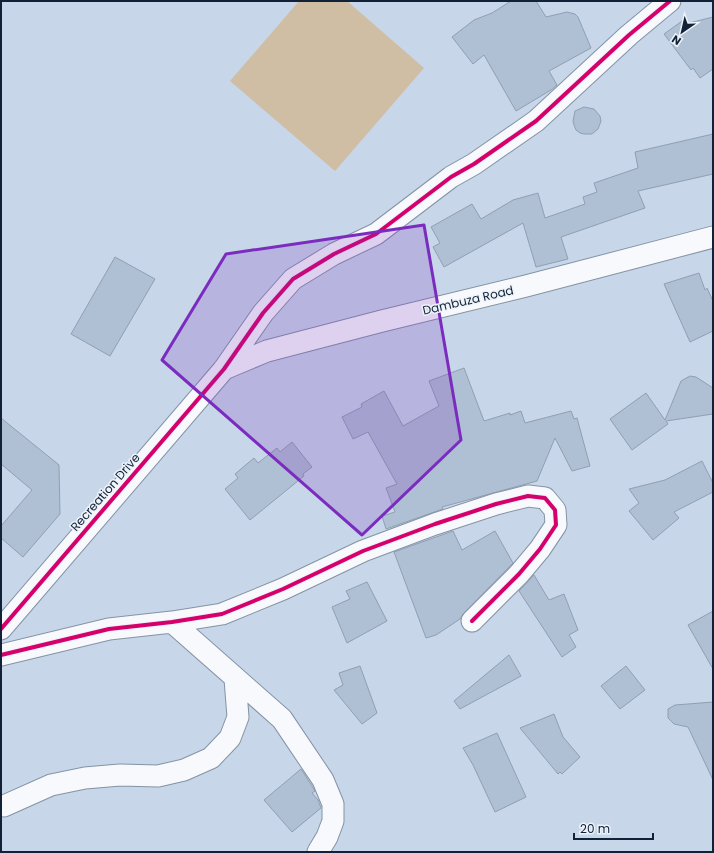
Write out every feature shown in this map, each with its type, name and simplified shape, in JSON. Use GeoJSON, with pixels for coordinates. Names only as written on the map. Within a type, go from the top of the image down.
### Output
{"type":"FeatureCollection","features":[{"type":"Feature","properties":{"kind":"street","name":"Recreation Drive"},"geometry":{"type":"LineString","coordinates":[[1,629],[224,368],[263,313],[293,279],[334,254],[376,234],[451,177],[480,160],[536,121],[629,35],[670,1]]}},
{"type":"Feature","properties":{"kind":"street","name":"Dambuza Road"},"geometry":{"type":"LineString","coordinates":[[224,368],[267,351],[713,238]]}},
{"type":"Feature","properties":{"kind":"street"},"geometry":{"type":"LineString","coordinates":[[1,655],[110,629],[172,622],[222,614],[283,590],[363,551],[447,520],[528,496],[545,498],[555,510],[556,525],[540,550],[519,574],[472,621]]}},
{"type":"Feature","properties":{"kind":"street"},"geometry":{"type":"LineString","coordinates":[[172,622],[282,719],[323,780],[333,804],[333,821],[327,837],[318,852]]}},
{"type":"Feature","properties":{"kind":"street"},"geometry":{"type":"LineString","coordinates":[[4,806],[50,785],[85,778],[120,775],[158,776],[184,770],[211,758],[230,738],[238,717],[235,679]]}},
{"type":"Feature","properties":{"kind":"highlighted area"},"geometry":{"type":"Polygon","coordinates":[[[424,225],[461,440],[362,535],[162,360],[226,254],[424,225]]]}},
{"type":"Feature","properties":{"kind":"shaded area"},"geometry":{"type":"Polygon","coordinates":[[[299,1],[347,1],[424,68],[335,171],[230,81],[299,1]]]}},
{"type":"Feature","properties":{"kind":"building"},"geometry":{"type":"Polygon","coordinates":[[[511,1],[536,1],[546,17],[567,12],[575,14],[578,17],[591,48],[549,71],[557,85],[516,111],[484,55],[473,64],[452,37],[474,20],[492,13],[511,1]]]}},
{"type":"Feature","properties":{"kind":"building"},"geometry":{"type":"Polygon","coordinates":[[[713,17],[713,69],[700,78],[693,68],[691,70],[664,34],[685,19],[689,23],[713,17]]]}},
{"type":"Feature","properties":{"kind":"building"},"geometry":{"type":"Polygon","coordinates":[[[584,107],[594,109],[600,116],[601,121],[598,129],[592,134],[580,133],[576,130],[574,125],[573,121],[575,111],[584,107]]]}},
{"type":"Feature","properties":{"kind":"building"},"geometry":{"type":"Polygon","coordinates":[[[713,134],[713,174],[638,191],[645,208],[561,237],[568,259],[536,267],[523,223],[444,267],[433,247],[440,243],[431,227],[472,204],[481,219],[513,200],[538,193],[545,218],[585,204],[583,197],[597,192],[594,183],[638,168],[635,152],[713,134]]]}},
{"type":"Feature","properties":{"kind":"building"},"geometry":{"type":"Polygon","coordinates":[[[115,257],[155,279],[110,356],[71,334],[115,257]]]}},
{"type":"Feature","properties":{"kind":"building"},"geometry":{"type":"Polygon","coordinates":[[[699,273],[705,290],[707,288],[713,301],[713,331],[690,342],[664,284],[699,273]]]}},
{"type":"Feature","properties":{"kind":"building"},"geometry":{"type":"Polygon","coordinates":[[[464,368],[484,421],[521,411],[525,423],[571,411],[574,419],[577,418],[590,466],[572,471],[555,438],[537,481],[442,507],[443,509],[386,529],[382,516],[395,512],[386,488],[397,484],[368,432],[353,439],[342,417],[362,407],[361,404],[384,391],[403,426],[439,406],[429,381],[464,368]]]}},
{"type":"Feature","properties":{"kind":"building"},"geometry":{"type":"Polygon","coordinates":[[[690,376],[696,377],[713,388],[713,414],[666,421],[668,424],[632,450],[610,419],[646,393],[665,420],[681,381],[690,376]]]}},
{"type":"Feature","properties":{"kind":"building"},"geometry":{"type":"Polygon","coordinates":[[[1,418],[59,465],[60,514],[23,557],[1,538],[1,526],[32,490],[1,464],[1,418]]]}},
{"type":"Feature","properties":{"kind":"building"},"geometry":{"type":"Polygon","coordinates":[[[292,442],[312,467],[303,474],[304,476],[250,520],[225,489],[238,478],[235,474],[254,458],[258,463],[277,448],[280,452],[292,442]]]}},
{"type":"Feature","properties":{"kind":"building"},"geometry":{"type":"Polygon","coordinates":[[[702,461],[713,483],[713,492],[674,512],[679,518],[653,540],[629,511],[639,503],[629,489],[665,480],[702,461]]]}},
{"type":"Feature","properties":{"kind":"building"},"geometry":{"type":"Polygon","coordinates":[[[453,531],[462,550],[495,531],[513,563],[464,613],[460,619],[436,635],[426,638],[394,552],[453,531]]]}},
{"type":"Feature","properties":{"kind":"building"},"geometry":{"type":"Polygon","coordinates":[[[534,575],[549,600],[564,594],[578,630],[569,635],[576,647],[562,657],[519,591],[534,575]]]}},
{"type":"Feature","properties":{"kind":"building"},"geometry":{"type":"Polygon","coordinates":[[[367,582],[387,621],[347,643],[332,607],[350,599],[346,591],[367,582]]]}},
{"type":"Feature","properties":{"kind":"building"},"geometry":{"type":"Polygon","coordinates":[[[713,611],[713,669],[688,625],[713,611]]]}},
{"type":"Feature","properties":{"kind":"building"},"geometry":{"type":"Polygon","coordinates":[[[509,655],[521,676],[460,709],[454,701],[509,655]]]}},
{"type":"Feature","properties":{"kind":"building"},"geometry":{"type":"Polygon","coordinates":[[[360,666],[377,713],[362,724],[334,690],[343,685],[339,673],[360,666]]]}},
{"type":"Feature","properties":{"kind":"building"},"geometry":{"type":"Polygon","coordinates":[[[626,666],[645,690],[620,709],[601,686],[626,666]]]}},
{"type":"Feature","properties":{"kind":"building"},"geometry":{"type":"Polygon","coordinates":[[[713,702],[713,780],[688,727],[674,724],[668,718],[668,709],[675,705],[713,702]]]}},
{"type":"Feature","properties":{"kind":"building"},"geometry":{"type":"Polygon","coordinates":[[[554,714],[563,737],[580,757],[562,774],[560,772],[558,774],[520,728],[554,714]]]}},
{"type":"Feature","properties":{"kind":"building"},"geometry":{"type":"Polygon","coordinates":[[[497,733],[526,797],[495,812],[473,765],[463,748],[497,733]]]}},
{"type":"Feature","properties":{"kind":"building"},"geometry":{"type":"Polygon","coordinates":[[[301,769],[315,791],[312,793],[318,800],[321,808],[292,832],[264,800],[301,769]]]}},
{"type":"Feature","properties":{"kind":"cycle path"},"geometry":{"type":"LineString","coordinates":[[1,629],[224,369],[263,313],[293,279],[334,254],[376,234],[451,177],[474,164],[536,121],[629,35],[670,1]]}},
{"type":"Feature","properties":{"kind":"cycle path"},"geometry":{"type":"LineString","coordinates":[[1,655],[109,629],[172,622],[222,614],[283,589],[363,551],[435,524],[496,504],[528,496],[545,498],[555,510],[556,525],[540,549],[519,574],[472,621]]}}]}
